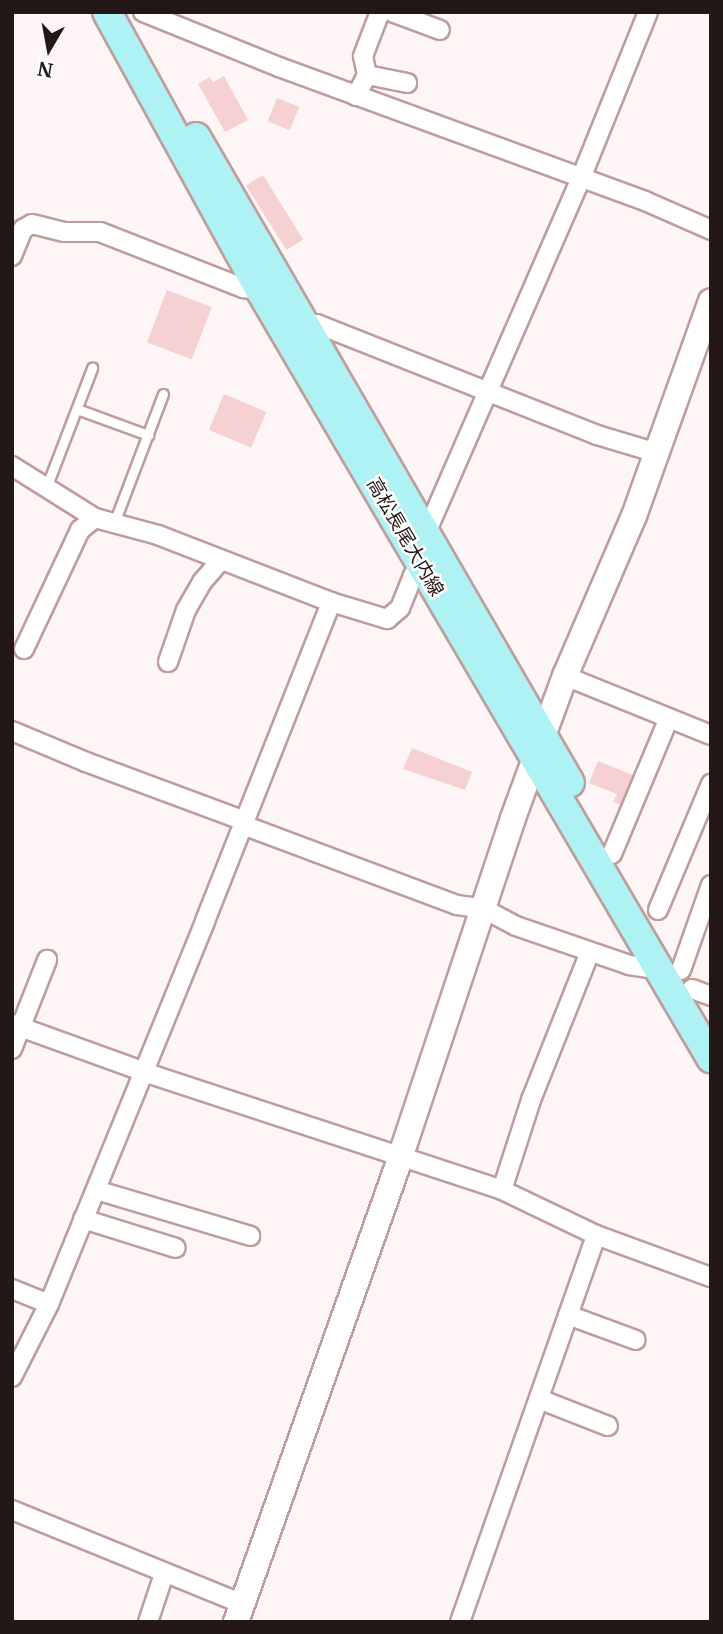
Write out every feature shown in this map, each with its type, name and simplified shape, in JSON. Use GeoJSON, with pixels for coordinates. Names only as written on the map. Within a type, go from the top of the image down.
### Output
{"type":"FeatureCollection","features":[{"type":"Feature","properties":{"kind":"main road","name":"高松長尾大内線"},"geometry":{"type":"LineString","coordinates":[[107,12],[260,290],[430,552]]}},
{"type":"Feature","properties":{"kind":"main road","name":"高松長尾大内線"},"geometry":{"type":"LineString","coordinates":[[127,12],[307,327],[539,747],[711,1021]]}},
{"type":"Feature","properties":{"kind":"main road","name":"高松長尾大内線"},"geometry":{"type":"LineString","coordinates":[[539,747],[612,854],[686,981],[711,1058]]}},
{"type":"Feature","properties":{"kind":"street"},"geometry":{"type":"LineString","coordinates":[[143,12],[356,96],[581,178],[711,230]]}},
{"type":"Feature","properties":{"kind":"street"},"geometry":{"type":"LineString","coordinates":[[356,96],[367,75],[363,56],[380,12]]}},
{"type":"Feature","properties":{"kind":"street"},"geometry":{"type":"LineString","coordinates":[[392,12],[440,30]]}},
{"type":"Feature","properties":{"kind":"street"},"geometry":{"type":"LineString","coordinates":[[12,466],[95,518],[158,535],[331,602],[387,619],[400,608],[413,575],[430,552],[488,391],[581,178],[648,12]]}},
{"type":"Feature","properties":{"kind":"street"},"geometry":{"type":"LineString","coordinates":[[367,75],[407,83]]}},
{"type":"Feature","properties":{"kind":"street"},"geometry":{"type":"LineString","coordinates":[[12,256],[23,229],[32,224],[64,232],[100,232],[243,288],[260,290]]}},
{"type":"Feature","properties":{"kind":"street"},"geometry":{"type":"LineString","coordinates":[[12,1510],[164,1574],[239,1613],[401,1154],[539,747],[565,676],[634,516],[711,301]]}},
{"type":"Feature","properties":{"kind":"street"},"geometry":{"type":"LineString","coordinates":[[307,327],[317,324],[597,435],[657,453]]}},
{"type":"Feature","properties":{"kind":"street"},"geometry":{"type":"LineString","coordinates":[[24,649],[80,530],[95,518]]}},
{"type":"Feature","properties":{"kind":"street"},"geometry":{"type":"LineString","coordinates":[[167,662],[186,610],[202,582],[221,560]]}},
{"type":"Feature","properties":{"kind":"street"},"geometry":{"type":"LineString","coordinates":[[12,1377],[49,1304],[96,1190],[331,602]]}},
{"type":"Feature","properties":{"kind":"street"},"geometry":{"type":"LineString","coordinates":[[565,676],[711,735]]}},
{"type":"Feature","properties":{"kind":"street"},"geometry":{"type":"LineString","coordinates":[[612,854],[669,718]]}},
{"type":"Feature","properties":{"kind":"street"},"geometry":{"type":"LineString","coordinates":[[12,731],[457,905],[484,909],[516,926],[629,965],[686,981],[711,885]]}},
{"type":"Feature","properties":{"kind":"street"},"geometry":{"type":"LineString","coordinates":[[658,910],[711,784]]}},
{"type":"Feature","properties":{"kind":"street"},"geometry":{"type":"LineString","coordinates":[[502,1190],[531,1100],[590,952]]}},
{"type":"Feature","properties":{"kind":"street"},"geometry":{"type":"LineString","coordinates":[[12,1049],[17,1025],[47,960]]}},
{"type":"Feature","properties":{"kind":"street"},"geometry":{"type":"LineString","coordinates":[[17,1025],[143,1072],[401,1154],[502,1190],[596,1235],[711,1277]]}},
{"type":"Feature","properties":{"kind":"street"},"geometry":{"type":"LineString","coordinates":[[96,1190],[250,1236]]}},
{"type":"Feature","properties":{"kind":"street"},"geometry":{"type":"LineString","coordinates":[[83,1219],[176,1248]]}},
{"type":"Feature","properties":{"kind":"street"},"geometry":{"type":"LineString","coordinates":[[460,1622],[596,1235]]}},
{"type":"Feature","properties":{"kind":"street"},"geometry":{"type":"LineString","coordinates":[[12,1289],[49,1304]]}},
{"type":"Feature","properties":{"kind":"street"},"geometry":{"type":"LineString","coordinates":[[568,1315],[636,1340]]}},
{"type":"Feature","properties":{"kind":"street"},"geometry":{"type":"LineString","coordinates":[[539,1399],[608,1426]]}},
{"type":"Feature","properties":{"kind":"street"},"geometry":{"type":"LineString","coordinates":[[148,1622],[164,1574]]}},
{"type":"Feature","properties":{"kind":"lane"},"geometry":{"type":"LineString","coordinates":[[46,488],[92,368]]}},
{"type":"Feature","properties":{"kind":"lane"},"geometry":{"type":"LineString","coordinates":[[114,523],[163,394]]}},
{"type":"Feature","properties":{"kind":"lane"},"geometry":{"type":"LineString","coordinates":[[77,408],[148,435]]}},
{"type":"Feature","properties":{"kind":"building"},"geometry":{"type":"Polygon","coordinates":[[[224,76],[248,120],[225,132],[198,84],[210,77],[213,82],[224,76]]]}},
{"type":"Feature","properties":{"kind":"building"},"geometry":{"type":"Polygon","coordinates":[[[277,98],[299,107],[290,130],[268,121],[277,98]]]}},
{"type":"Feature","properties":{"kind":"building"},"geometry":{"type":"Polygon","coordinates":[[[263,175],[303,239],[286,250],[246,186],[263,175]]]}},
{"type":"Feature","properties":{"kind":"building"},"geometry":{"type":"Polygon","coordinates":[[[167,290],[212,307],[192,359],[147,342],[167,290]]]}},
{"type":"Feature","properties":{"kind":"building"},"geometry":{"type":"Polygon","coordinates":[[[224,394],[266,412],[251,448],[209,430],[224,394]]]}},
{"type":"Feature","properties":{"kind":"building"},"geometry":{"type":"Polygon","coordinates":[[[412,748],[472,772],[465,790],[403,769],[412,748]]]}},
{"type":"Feature","properties":{"kind":"building"},"geometry":{"type":"Polygon","coordinates":[[[598,761],[633,775],[620,805],[613,802],[617,794],[589,783],[598,761]]]}}]}
